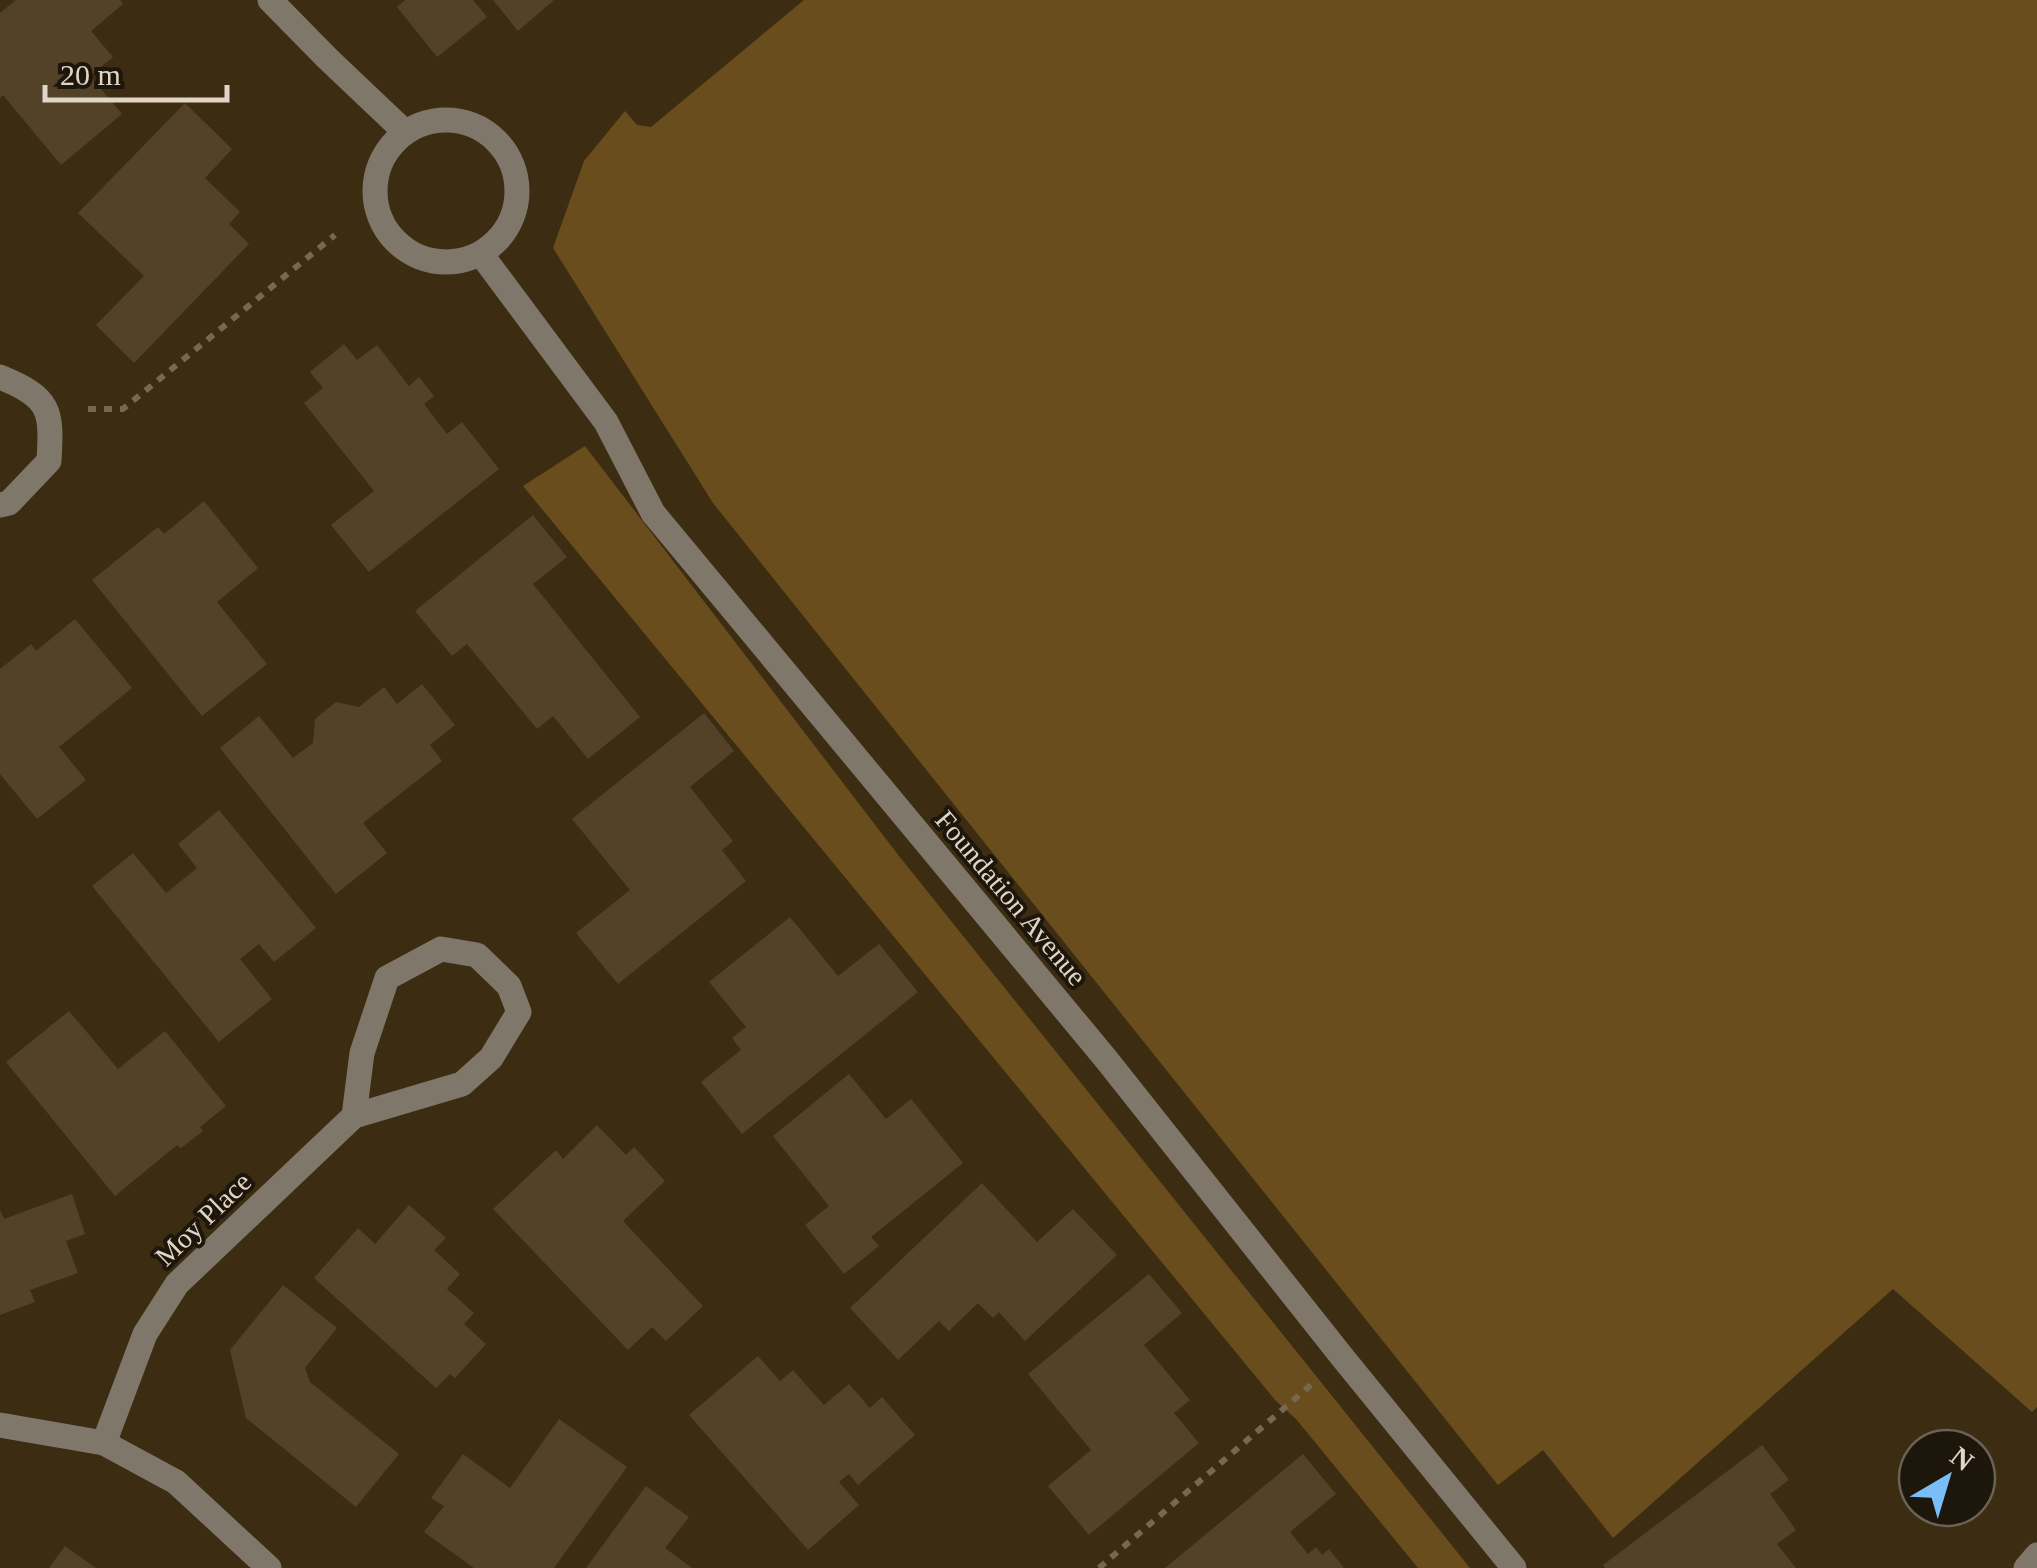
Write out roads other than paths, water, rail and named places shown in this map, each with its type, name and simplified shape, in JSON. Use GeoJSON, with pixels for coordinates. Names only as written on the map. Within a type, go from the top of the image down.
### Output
{"type":"FeatureCollection","features":[{"type":"Feature","properties":{"kind":"street"},"geometry":{"type":"LineString","coordinates":[[270,0],[404,132]]}},
{"type":"Feature","properties":{"kind":"street"},"geometry":{"type":"LineString","coordinates":[[448,119],[490,134],[506,151],[516,172],[518,196],[512,220],[500,240],[481,254],[450,263],[418,257],[392,238],[376,209],[374,188],[378,167],[389,146],[404,132],[426,122],[448,119]]}},
{"type":"Feature","properties":{"kind":"street","name":"Foundation Avenue"},"geometry":{"type":"LineString","coordinates":[[481,254],[606,422],[654,513],[1106,1059],[1514,1568]]}},
{"type":"Feature","properties":{"kind":"street"},"geometry":{"type":"LineString","coordinates":[[0,378],[22,386],[47,409],[51,428],[48,462],[9,503],[0,506]]}},
{"type":"Feature","properties":{"kind":"street","name":"Moy Place"},"geometry":{"type":"LineString","coordinates":[[104,1443],[145,1334],[176,1284],[354,1116],[462,1084],[491,1058],[519,1012],[509,986],[477,955],[441,948],[387,978],[362,1054],[354,1116]]}},
{"type":"Feature","properties":{"kind":"street"},"geometry":{"type":"LineString","coordinates":[[0,1425],[104,1443],[176,1482],[270,1568]]}},
{"type":"Feature","properties":{"kind":"street"},"geometry":{"type":"LineString","coordinates":[[2026,1568],[2037,1555]]}}]}
